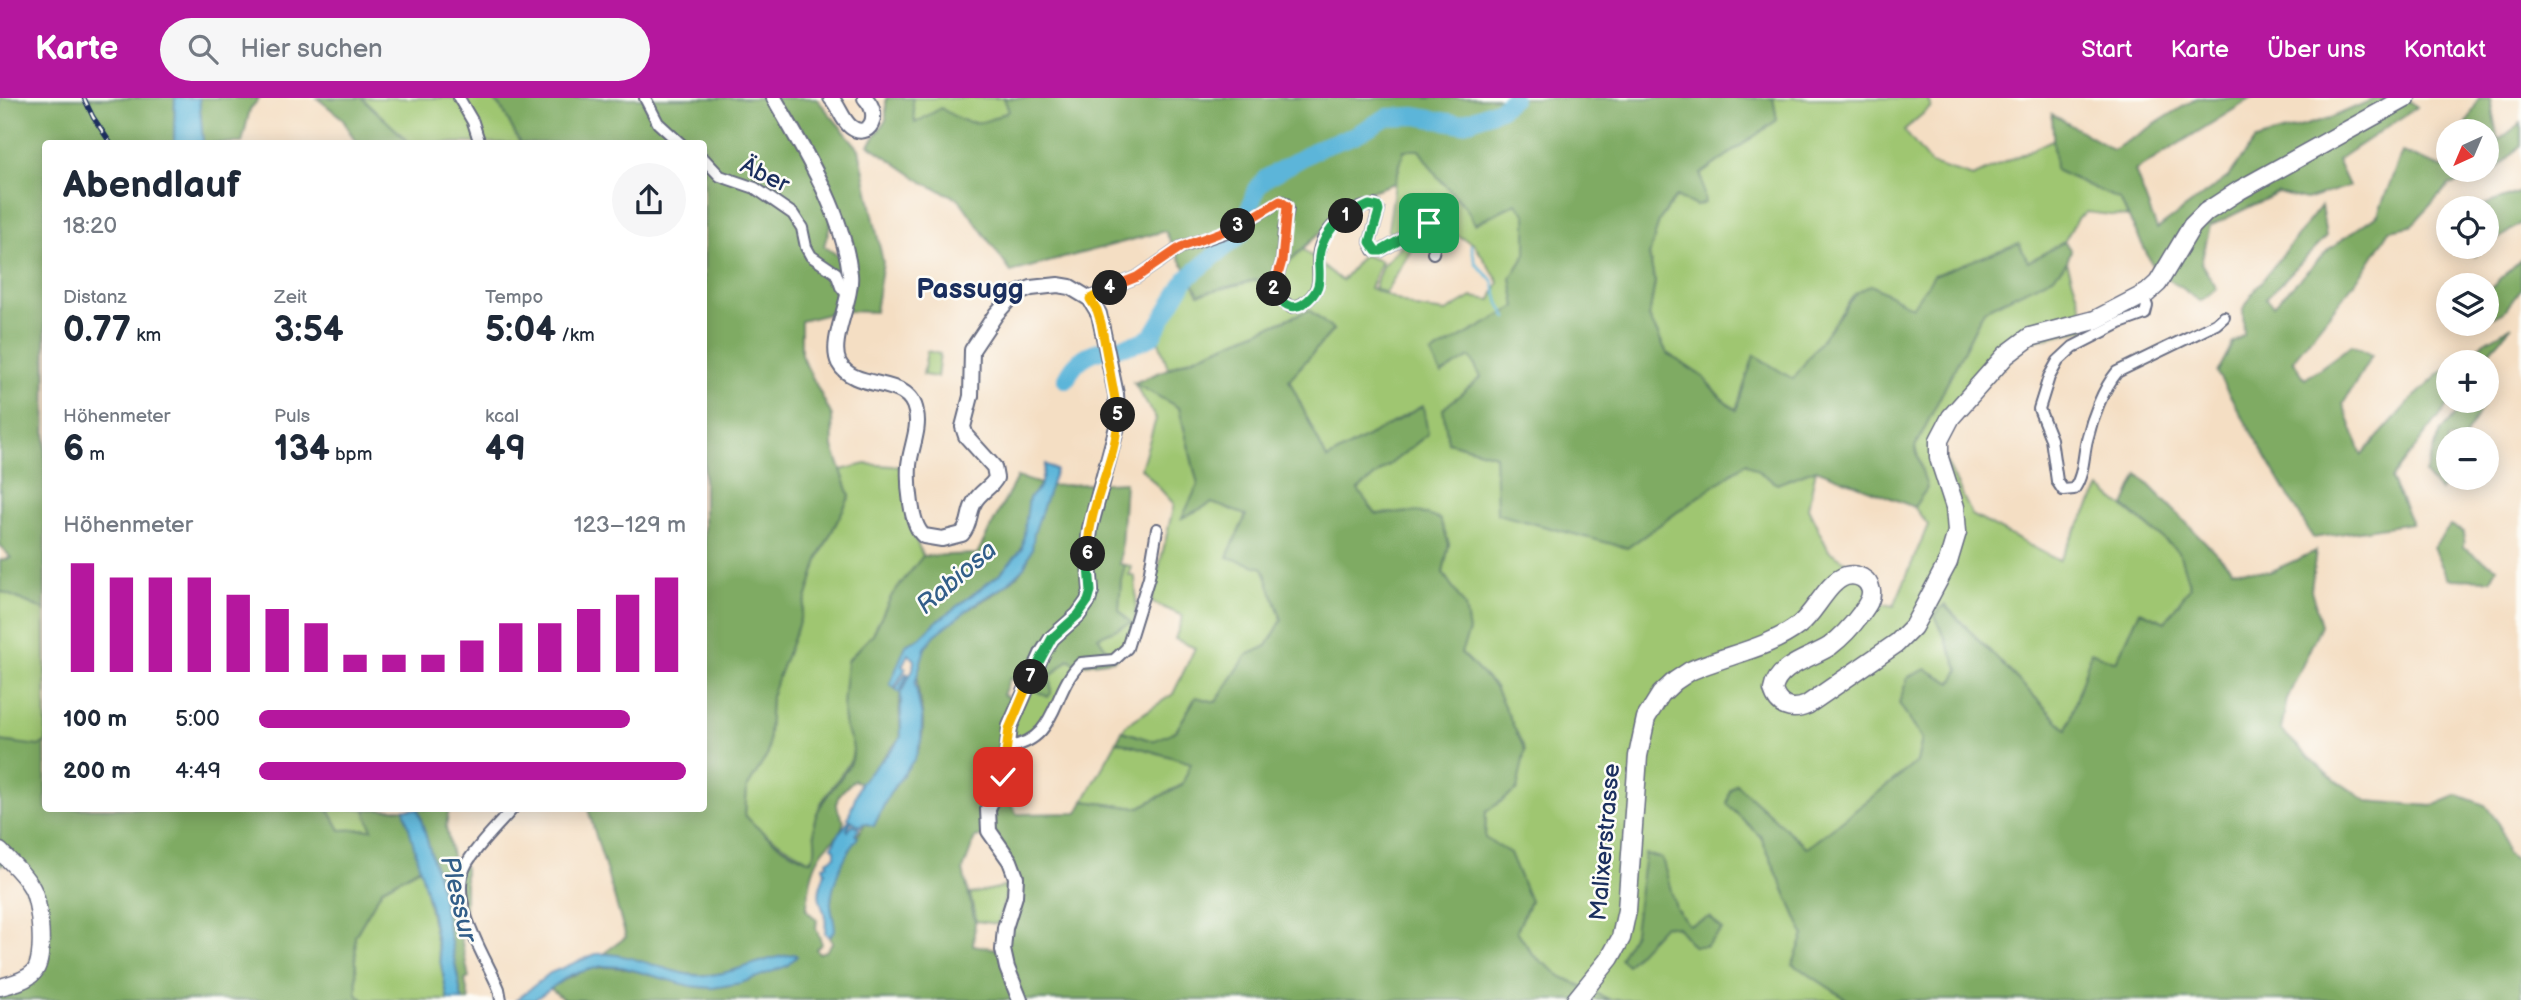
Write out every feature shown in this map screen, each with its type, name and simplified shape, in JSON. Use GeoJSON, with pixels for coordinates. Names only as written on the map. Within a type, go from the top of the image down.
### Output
{"type":"FeatureCollection","features":[{"type":"Feature","properties":{"kind":"main road"},"geometry":{"type":"LineString","coordinates":[[2142,296],[2158,283],[2192,226],[2206,212],[2406,98]]}},
{"type":"Feature","properties":{"kind":"main road","name":"Malixerstrasse"},"geometry":{"type":"LineString","coordinates":[[1576,1000],[1610,958],[1621,938],[1627,910],[1638,757],[1646,718],[1661,694],[1675,681],[1699,667],[1792,630],[1810,616],[1834,583],[1847,576],[1859,576],[1868,584],[1871,596],[1868,604],[1853,624],[1834,642],[1779,675],[1773,690],[1779,702],[1792,709],[1807,705],[1898,643],[1918,618],[1955,545],[1958,526],[1956,514],[1938,453],[1939,440],[1947,423],[2015,346],[2030,337],[2095,320],[2142,296]]}},
{"type":"Feature","properties":{"kind":"main road"},"geometry":{"type":"LineString","coordinates":[[0,851],[24,876],[34,892],[38,910],[40,956],[37,968],[29,977],[0,987]]}},
{"type":"Feature","properties":{"kind":"street"},"geometry":{"type":"LineString","coordinates":[[460,98],[479,140]]}},
{"type":"Feature","properties":{"kind":"street"},"geometry":{"type":"LineString","coordinates":[[645,98],[658,123],[677,140]]}},
{"type":"Feature","properties":{"kind":"street"},"geometry":{"type":"LineString","coordinates":[[774,98],[829,200],[850,272],[849,297],[836,348],[839,363],[852,376],[903,392],[913,403],[917,419],[909,479],[917,528],[930,538],[959,536],[967,528],[974,501],[992,485],[996,474],[990,462],[966,436],[963,427],[971,396],[970,362],[975,343],[1004,304],[1025,290],[1064,285],[1090,299],[1097,310],[1103,330],[1118,423],[1090,528],[1090,596],[1082,612],[1052,638],[1043,652],[1011,722],[1005,772],[990,803],[987,819],[989,831],[1012,865],[1016,877],[1015,896],[1005,928],[1003,950],[1020,1000]]}},
{"type":"Feature","properties":{"kind":"street"},"geometry":{"type":"LineString","coordinates":[[831,98],[849,126],[861,130],[870,126],[874,118],[873,109],[865,98]]}},
{"type":"Feature","properties":{"kind":"street","name":"Äber"},"geometry":{"type":"LineString","coordinates":[[707,162],[720,176],[755,188],[795,216],[802,228],[810,256],[836,273],[841,287],[849,297]]}},
{"type":"Feature","properties":{"kind":"street"},"geometry":{"type":"LineString","coordinates":[[1090,299],[1100,292],[1137,277],[1181,247],[1237,227],[1282,201],[1288,209],[1282,261],[1274,289],[1284,303],[1295,307],[1304,304],[1317,289],[1320,275],[1319,251],[1333,226],[1352,212],[1371,205],[1377,206],[1379,211],[1370,242],[1374,250],[1381,251],[1429,223],[1439,229],[1433,253]]}},
{"type":"Feature","properties":{"kind":"street"},"geometry":{"type":"LineString","coordinates":[[2142,296],[2147,306],[2145,314],[2120,323],[2073,347],[2059,360],[2049,377],[2039,409],[2052,446],[2057,481],[2063,490],[2074,489],[2079,481],[2089,432],[2108,386],[2117,372],[2216,324],[2224,317]]}},
{"type":"Feature","properties":{"kind":"street"},"geometry":{"type":"LineString","coordinates":[[1007,747],[1026,743],[1038,733],[1054,712],[1078,665],[1085,661],[1114,660],[1124,653],[1130,642],[1149,580],[1157,529]]}},
{"type":"Feature","properties":{"kind":"street"},"geometry":{"type":"LineString","coordinates":[[501,1000],[494,976],[468,920],[461,886],[463,872],[470,860],[510,812]]}},
{"type":"Feature","properties":{"kind":"green space"},"geometry":{"type":"Polygon","coordinates":[[[0,98],[175,98],[174,140],[42,140],[42,609],[0,591],[0,560],[11,558],[0,545],[0,98]]]}},
{"type":"Feature","properties":{"kind":"green space"},"geometry":{"type":"Polygon","coordinates":[[[199,98],[260,98],[250,109],[243,140],[203,140],[199,98]]]}},
{"type":"Feature","properties":{"kind":"green space"},"geometry":{"type":"Polygon","coordinates":[[[317,98],[362,98],[407,140],[354,140],[342,118],[317,98]]]}},
{"type":"Feature","properties":{"kind":"green space"},"geometry":{"type":"Polygon","coordinates":[[[362,98],[492,98],[504,112],[518,140],[407,140],[362,98]]]}},
{"type":"Feature","properties":{"kind":"green space"},"geometry":{"type":"Polygon","coordinates":[[[493,98],[816,98],[859,149],[883,262],[875,312],[840,311],[801,321],[801,355],[832,416],[833,447],[850,496],[819,557],[798,625],[771,696],[768,754],[747,788],[745,815],[775,841],[810,861],[813,857],[814,824],[818,810],[845,773],[852,758],[853,747],[843,714],[847,661],[873,634],[892,595],[923,556],[977,554],[1017,477],[1041,484],[1029,499],[1024,542],[1019,553],[1000,574],[920,638],[909,642],[890,684],[901,693],[901,737],[863,781],[860,783],[854,780],[840,794],[837,808],[844,821],[843,826],[823,851],[813,870],[807,911],[817,920],[816,928],[822,944],[816,949],[819,953],[826,951],[833,942],[829,937],[834,929],[832,891],[843,860],[865,824],[874,825],[920,745],[923,725],[917,672],[925,648],[946,624],[1001,589],[1024,567],[1049,486],[1125,482],[1120,564],[1125,565],[1119,610],[1131,623],[1098,637],[1114,660],[1078,665],[1069,659],[1050,677],[1051,693],[1048,697],[1010,678],[1003,695],[1019,702],[999,786],[1017,814],[1078,813],[1084,801],[1138,808],[1182,785],[1191,763],[1117,741],[1122,731],[1153,741],[1176,731],[1196,697],[1216,702],[1247,655],[1267,646],[1282,620],[1263,568],[1227,557],[1246,515],[1212,503],[1182,518],[1198,485],[1179,408],[1134,383],[1309,310],[1333,330],[1289,380],[1327,459],[1423,406],[1428,434],[1358,490],[1376,514],[1418,512],[1440,519],[1449,544],[1443,573],[1465,606],[1469,631],[1461,653],[1495,687],[1525,750],[1517,790],[1486,812],[1485,838],[1510,853],[1530,901],[1517,931],[1533,955],[1562,977],[1610,1000],[564,1000],[550,988],[582,971],[597,968],[624,969],[691,986],[710,988],[739,982],[787,966],[790,955],[727,972],[692,975],[604,953],[626,937],[589,812],[707,812],[707,140],[518,140],[504,112],[493,98]],[[831,222],[824,246],[840,257],[845,256],[831,222]],[[991,835],[975,838],[963,870],[975,922],[973,945],[1003,950],[1016,890],[991,835]]]}},
{"type":"Feature","properties":{"kind":"green space"},"geometry":{"type":"Polygon","coordinates":[[[886,98],[912,98],[915,123],[941,108],[960,119],[974,123],[1009,111],[1004,98],[1773,98],[1777,120],[1701,174],[1705,203],[1696,206],[1676,196],[1659,221],[1649,256],[1655,282],[1649,317],[1667,353],[1703,377],[1720,397],[1736,410],[1754,355],[1793,379],[1855,294],[1871,285],[1912,307],[1934,275],[2019,243],[2028,262],[2064,242],[2071,250],[2067,262],[2053,277],[1984,310],[1915,447],[1927,488],[1914,507],[1816,469],[1777,484],[1746,463],[1627,548],[1497,514],[1495,455],[1448,442],[1443,409],[1481,377],[1470,357],[1441,374],[1431,354],[1516,307],[1511,278],[1526,254],[1526,215],[1516,203],[1475,224],[1466,208],[1438,177],[1419,150],[1404,150],[1395,183],[1362,194],[1273,276],[1199,294],[1165,231],[1011,272],[959,199],[926,184],[869,145],[886,120],[886,98]]]}},
{"type":"Feature","properties":{"kind":"green space"},"geometry":{"type":"Polygon","coordinates":[[[912,98],[1004,98],[1009,111],[984,123],[915,123],[912,98]]]}},
{"type":"Feature","properties":{"kind":"green space"},"geometry":{"type":"Polygon","coordinates":[[[1773,98],[1927,98],[1931,107],[1904,130],[1931,164],[1973,177],[2054,139],[2056,170],[2120,200],[2128,217],[2086,212],[2077,219],[2064,242],[2028,262],[2019,244],[1912,307],[1855,294],[1793,380],[1755,355],[1736,410],[1720,397],[1703,377],[1667,353],[1649,317],[1655,282],[1649,256],[1659,221],[1677,196],[1696,206],[1701,174],[1777,120],[1773,98]]]}},
{"type":"Feature","properties":{"kind":"green space"},"geometry":{"type":"Polygon","coordinates":[[[2197,98],[2252,98],[2135,171],[2157,229],[2228,177],[2255,140],[2333,117],[2376,98],[2406,98],[2417,107],[2337,160],[2349,186],[2306,200],[2278,193],[2210,226],[2201,263],[2217,289],[2200,301],[2155,270],[2120,200],[2055,170],[2052,114],[2113,150],[2197,98]]]}},
{"type":"Feature","properties":{"kind":"green space"},"geometry":{"type":"Polygon","coordinates":[[[2479,98],[2490,98],[2494,119],[2469,119],[2479,98]]]}},
{"type":"Feature","properties":{"kind":"green space"},"geometry":{"type":"Polygon","coordinates":[[[2521,123],[2521,145],[2499,167],[2499,140],[2521,123]]]}},
{"type":"Feature","properties":{"kind":"green space"},"geometry":{"type":"Polygon","coordinates":[[[1404,150],[1419,150],[1475,223],[1517,203],[1526,215],[1526,254],[1511,278],[1516,307],[1470,356],[1481,377],[1448,442],[1495,455],[1627,548],[1746,463],[1777,484],[1816,469],[1808,508],[1829,551],[1872,577],[1875,602],[1894,606],[1928,525],[1914,507],[1927,488],[1915,447],[1984,310],[2053,277],[2067,262],[2083,312],[2085,329],[2028,342],[1951,419],[1941,451],[1972,515],[2059,561],[2100,488],[2179,552],[2190,587],[2165,622],[2140,611],[2116,662],[2091,653],[2067,730],[1945,605],[1935,615],[1959,670],[1952,683],[1926,669],[1908,677],[1899,703],[1922,739],[1917,762],[1807,848],[1737,785],[1727,804],[1761,837],[1804,935],[1793,964],[1848,1000],[1610,1000],[1562,977],[1533,955],[1517,931],[1530,901],[1485,838],[1486,812],[1517,790],[1495,687],[1461,653],[1465,606],[1443,573],[1449,544],[1418,512],[1376,514],[1357,490],[1428,434],[1422,406],[1327,460],[1289,380],[1333,330],[1309,310],[1168,368],[1154,327],[1186,270],[1199,294],[1273,276],[1303,249],[1342,281],[1363,255],[1381,261],[1370,288],[1416,308],[1446,312],[1472,297],[1491,300],[1499,282],[1474,244],[1446,230],[1433,215],[1397,236],[1388,231],[1395,183],[1404,150]]]}},
{"type":"Feature","properties":{"kind":"green space"},"geometry":{"type":"Polygon","coordinates":[[[2402,152],[2436,165],[2436,182],[2462,182],[2449,185],[2436,196],[2411,226],[2390,230],[2366,268],[2293,360],[2305,379],[2352,345],[2372,355],[2343,404],[2362,455],[2410,401],[2436,377],[2436,413],[2442,413],[2391,479],[2412,523],[2313,538],[2217,373],[2233,343],[2244,335],[2243,310],[2254,291],[2321,206],[2326,237],[2266,298],[2274,305],[2329,249],[2378,214],[2402,152]]]}},
{"type":"Feature","properties":{"kind":"green space"},"geometry":{"type":"Polygon","coordinates":[[[2521,192],[2521,223],[2499,239],[2499,200],[2521,192]]]}},
{"type":"Feature","properties":{"kind":"green space"},"geometry":{"type":"Polygon","coordinates":[[[1403,244],[1411,250],[1385,293],[1374,288],[1382,266],[1403,244]]]}},
{"type":"Feature","properties":{"kind":"green space"},"geometry":{"type":"Polygon","coordinates":[[[2521,259],[2521,289],[2499,315],[2499,280],[2521,259]]]}},
{"type":"Feature","properties":{"kind":"green space"},"geometry":{"type":"Polygon","coordinates":[[[2512,326],[2491,350],[2472,350],[2499,336],[2512,326]]]}},
{"type":"Feature","properties":{"kind":"green space"},"geometry":{"type":"Polygon","coordinates":[[[927,351],[940,354],[937,377],[923,375],[927,351]]]}},
{"type":"Feature","properties":{"kind":"green space"},"geometry":{"type":"Polygon","coordinates":[[[1134,383],[1179,408],[1198,485],[1183,517],[1212,503],[1246,515],[1282,620],[1267,646],[1247,655],[1216,702],[1195,698],[1176,731],[1153,741],[1122,731],[1126,725],[1173,694],[1195,648],[1175,639],[1183,616],[1151,602],[1174,504],[1141,468],[1156,419],[1134,383]]]}},
{"type":"Feature","properties":{"kind":"green space"},"geometry":{"type":"Polygon","coordinates":[[[2457,413],[2478,413],[2471,427],[2444,427],[2457,413]]]}},
{"type":"Feature","properties":{"kind":"green space"},"geometry":{"type":"Polygon","coordinates":[[[2436,444],[2436,486],[2425,474],[2436,444]]]}},
{"type":"Feature","properties":{"kind":"green space"},"geometry":{"type":"Polygon","coordinates":[[[865,464],[905,467],[910,527],[923,556],[892,595],[873,634],[847,661],[844,722],[854,745],[851,760],[821,803],[814,822],[816,850],[810,861],[758,829],[745,816],[747,788],[768,754],[771,696],[798,625],[819,557],[850,496],[841,470],[865,464]]]}},
{"type":"Feature","properties":{"kind":"green space"},"geometry":{"type":"Polygon","coordinates":[[[2138,474],[2232,569],[2270,572],[2316,551],[2311,590],[2321,625],[2287,699],[2281,730],[2327,774],[2367,801],[2432,806],[2458,795],[2485,805],[2500,825],[2506,853],[2521,862],[2521,1000],[1848,1000],[1793,964],[1804,935],[1761,837],[1727,804],[1730,790],[1736,784],[1807,848],[1917,762],[1922,739],[1899,703],[1908,677],[1926,669],[1952,683],[1959,670],[1935,615],[1944,605],[2067,730],[2091,652],[2116,662],[2140,611],[2165,622],[2190,587],[2179,552],[2124,506],[2138,474]]]}},
{"type":"Feature","properties":{"kind":"green space"},"geometry":{"type":"Polygon","coordinates":[[[2450,526],[2464,532],[2463,548],[2497,568],[2491,580],[2448,579],[2433,548],[2450,526]]]}},
{"type":"Feature","properties":{"kind":"green space"},"geometry":{"type":"Polygon","coordinates":[[[1125,565],[1131,566],[1129,575],[1135,577],[1135,619],[1128,645],[1114,660],[1098,637],[1130,623],[1119,610],[1125,565]]]}},
{"type":"Feature","properties":{"kind":"green space"},"geometry":{"type":"Polygon","coordinates":[[[0,591],[42,609],[42,745],[39,747],[0,741],[0,591]]]}},
{"type":"Feature","properties":{"kind":"green space"},"geometry":{"type":"Polygon","coordinates":[[[1069,659],[1078,665],[1054,712],[1019,745],[1008,733],[1027,686],[1051,693],[1050,677],[1069,659]]]}},
{"type":"Feature","properties":{"kind":"green space"},"geometry":{"type":"Polygon","coordinates":[[[0,741],[39,746],[42,744],[42,812],[330,812],[340,830],[372,829],[366,812],[405,812],[421,867],[383,888],[355,936],[357,995],[364,1000],[0,1000],[0,987],[29,977],[38,910],[11,863],[0,865],[0,741]]]}},
{"type":"Feature","properties":{"kind":"green space"},"geometry":{"type":"Polygon","coordinates":[[[1117,741],[1192,763],[1182,785],[1138,808],[1084,801],[1117,741]]]}},
{"type":"Feature","properties":{"kind":"green space"},"geometry":{"type":"Polygon","coordinates":[[[330,812],[366,812],[373,829],[340,830],[330,812]]]}},
{"type":"Feature","properties":{"kind":"green space"},"geometry":{"type":"Polygon","coordinates":[[[419,812],[448,812],[446,827],[453,861],[465,867],[465,910],[456,913],[469,978],[465,980],[469,1000],[462,1000],[439,881],[419,812]]]}},
{"type":"Feature","properties":{"kind":"green space"},"geometry":{"type":"Polygon","coordinates":[[[1645,854],[1662,858],[1676,908],[1689,925],[1710,917],[1722,930],[1706,946],[1693,946],[1677,927],[1664,925],[1627,965],[1620,959],[1634,932],[1645,854]]]}},
{"type":"Feature","properties":{"kind":"green space"},"geometry":{"type":"Polygon","coordinates":[[[421,867],[448,1000],[364,1000],[357,995],[355,936],[383,888],[421,867]]]}},
{"type":"Feature","properties":{"kind":"green space"},"geometry":{"type":"Polygon","coordinates":[[[1008,886],[998,924],[976,921],[970,894],[1008,886]]]}},
{"type":"Feature","properties":{"kind":"water"},"geometry":{"type":"Polygon","coordinates":[[[175,98],[199,98],[203,140],[174,140],[175,98]]]}},
{"type":"Feature","properties":{"kind":"water"},"geometry":{"type":"Polygon","coordinates":[[[1045,464],[1056,470],[1024,567],[1006,585],[975,604],[935,635],[925,648],[915,683],[922,718],[921,741],[915,758],[889,794],[874,826],[864,823],[860,826],[848,818],[860,783],[901,737],[901,694],[896,689],[906,673],[908,674],[902,691],[913,669],[914,660],[908,654],[902,666],[906,668],[894,688],[890,684],[906,645],[920,638],[935,623],[1000,574],[1022,549],[1029,498],[1040,487],[1045,464]]]}},
{"type":"Feature","properties":{"kind":"water"},"geometry":{"type":"Polygon","coordinates":[[[405,812],[419,812],[439,881],[462,1000],[448,1000],[430,906],[405,812]]]}},
{"type":"Feature","properties":{"kind":"water"},"geometry":{"type":"Polygon","coordinates":[[[849,821],[848,831],[853,824],[859,828],[855,835],[858,837],[844,859],[832,892],[835,929],[829,937],[825,933],[825,919],[819,897],[825,872],[823,866],[835,856],[835,849],[832,847],[849,821]]]}},
{"type":"Feature","properties":{"kind":"water"},"geometry":{"type":"Polygon","coordinates":[[[596,954],[619,955],[680,973],[702,976],[777,957],[794,954],[797,956],[787,966],[741,983],[712,988],[690,986],[622,967],[602,966],[570,975],[534,1000],[516,1000],[550,973],[596,954]]]}},
{"type":"Feature","properties":{"kind":"waterway","name":"Rabiosa"},"geometry":{"type":"LineString","coordinates":[[1066,380],[1074,367],[1094,352],[1140,342],[1152,336],[1186,279],[1241,234],[1256,189],[1266,178],[1321,147],[1355,135],[1387,117],[1415,116],[1461,124],[1500,109],[1513,98]]}},
{"type":"Feature","properties":{"kind":"waterway"},"geometry":{"type":"LineString","coordinates":[[1471,245],[1476,264],[1493,281],[1499,303],[1507,318]]}},
{"type":"Feature","properties":{"kind":"railway"},"geometry":{"type":"LineString","coordinates":[[84,98],[108,140]]}},
{"type":"Feature","properties":{"kind":"district","name":"Passugg"},"geometry":{"type":"Point","coordinates":[970,289]}},
{"type":"Feature","properties":{"kind":"route"},"geometry":{"type":"LineString","coordinates":[[1003,777],[1010,726],[1043,652],[1052,638],[1082,612],[1090,596],[1090,528],[1115,442],[1118,418],[1101,323],[1090,299],[1100,292],[1137,277],[1173,251],[1229,231],[1280,201],[1285,203],[1288,209],[1282,261],[1274,289],[1280,300],[1291,307],[1304,304],[1317,289],[1320,248],[1333,226],[1348,214],[1371,205],[1378,207],[1370,242],[1376,251],[1381,251],[1429,223]]}},
{"type":"Feature","properties":{"kind":"water label","name":"Plessur"},"geometry":{"type":"Point","coordinates":[458,899]}}]}
